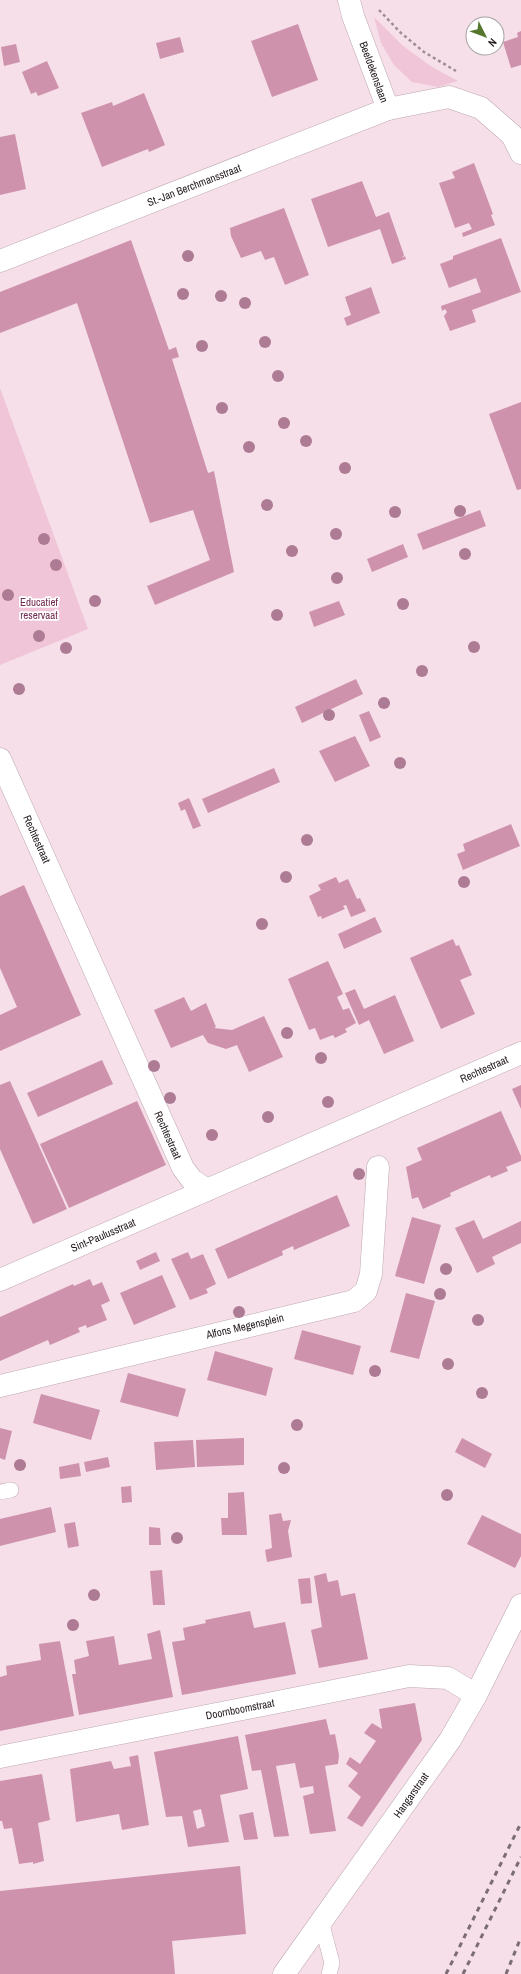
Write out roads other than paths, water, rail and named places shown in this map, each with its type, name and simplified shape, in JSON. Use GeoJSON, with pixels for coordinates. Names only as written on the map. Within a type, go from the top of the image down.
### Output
{"type":"FeatureCollection","features":[{"type":"Feature","properties":{"kind":"street","name":"Beeldekenslaan"},"geometry":{"type":"LineString","coordinates":[[349,0],[352,16],[388,109],[449,97],[481,108],[512,135],[521,152]]}},
{"type":"Feature","properties":{"kind":"street","name":"St.-Jan Berchmansstraat"},"geometry":{"type":"LineString","coordinates":[[0,261],[388,109]]}},
{"type":"Feature","properties":{"kind":"street","name":"Rechtestraat"},"geometry":{"type":"LineString","coordinates":[[0,759],[183,1168],[192,1180],[207,1190],[521,1053]]}},
{"type":"Feature","properties":{"kind":"street","name":"Alfons Megensplein"},"geometry":{"type":"LineString","coordinates":[[0,1386],[354,1301],[366,1290],[371,1274],[378,1167]]}},
{"type":"Feature","properties":{"kind":"street","name":"Sint-Paulusstraat"},"geometry":{"type":"LineString","coordinates":[[0,1280],[207,1190]]}},
{"type":"Feature","properties":{"kind":"street","name":"Hangarstraat"},"geometry":{"type":"LineString","coordinates":[[284,1974],[450,1740],[476,1695],[521,1605]]}},
{"type":"Feature","properties":{"kind":"street","name":"Doornboomstraat"},"geometry":{"type":"LineString","coordinates":[[0,1757],[409,1676],[448,1678],[476,1695]]}},
{"type":"Feature","properties":{"kind":"lane"},"geometry":{"type":"LineString","coordinates":[[321,1921],[332,1963],[329,1974]]}},
{"type":"Feature","properties":{"kind":"railway"},"geometry":{"type":"LineString","coordinates":[[446,1974],[521,1823]]}},
{"type":"Feature","properties":{"kind":"railway"},"geometry":{"type":"LineString","coordinates":[[463,1974],[521,1857]]}},
{"type":"Feature","properties":{"kind":"railway"},"geometry":{"type":"LineString","coordinates":[[506,1974],[521,1937]]}},
{"type":"Feature","properties":{"kind":"park label","name":"Educatief reservaat"},"geometry":{"type":"Point","coordinates":[39,608]}}]}
